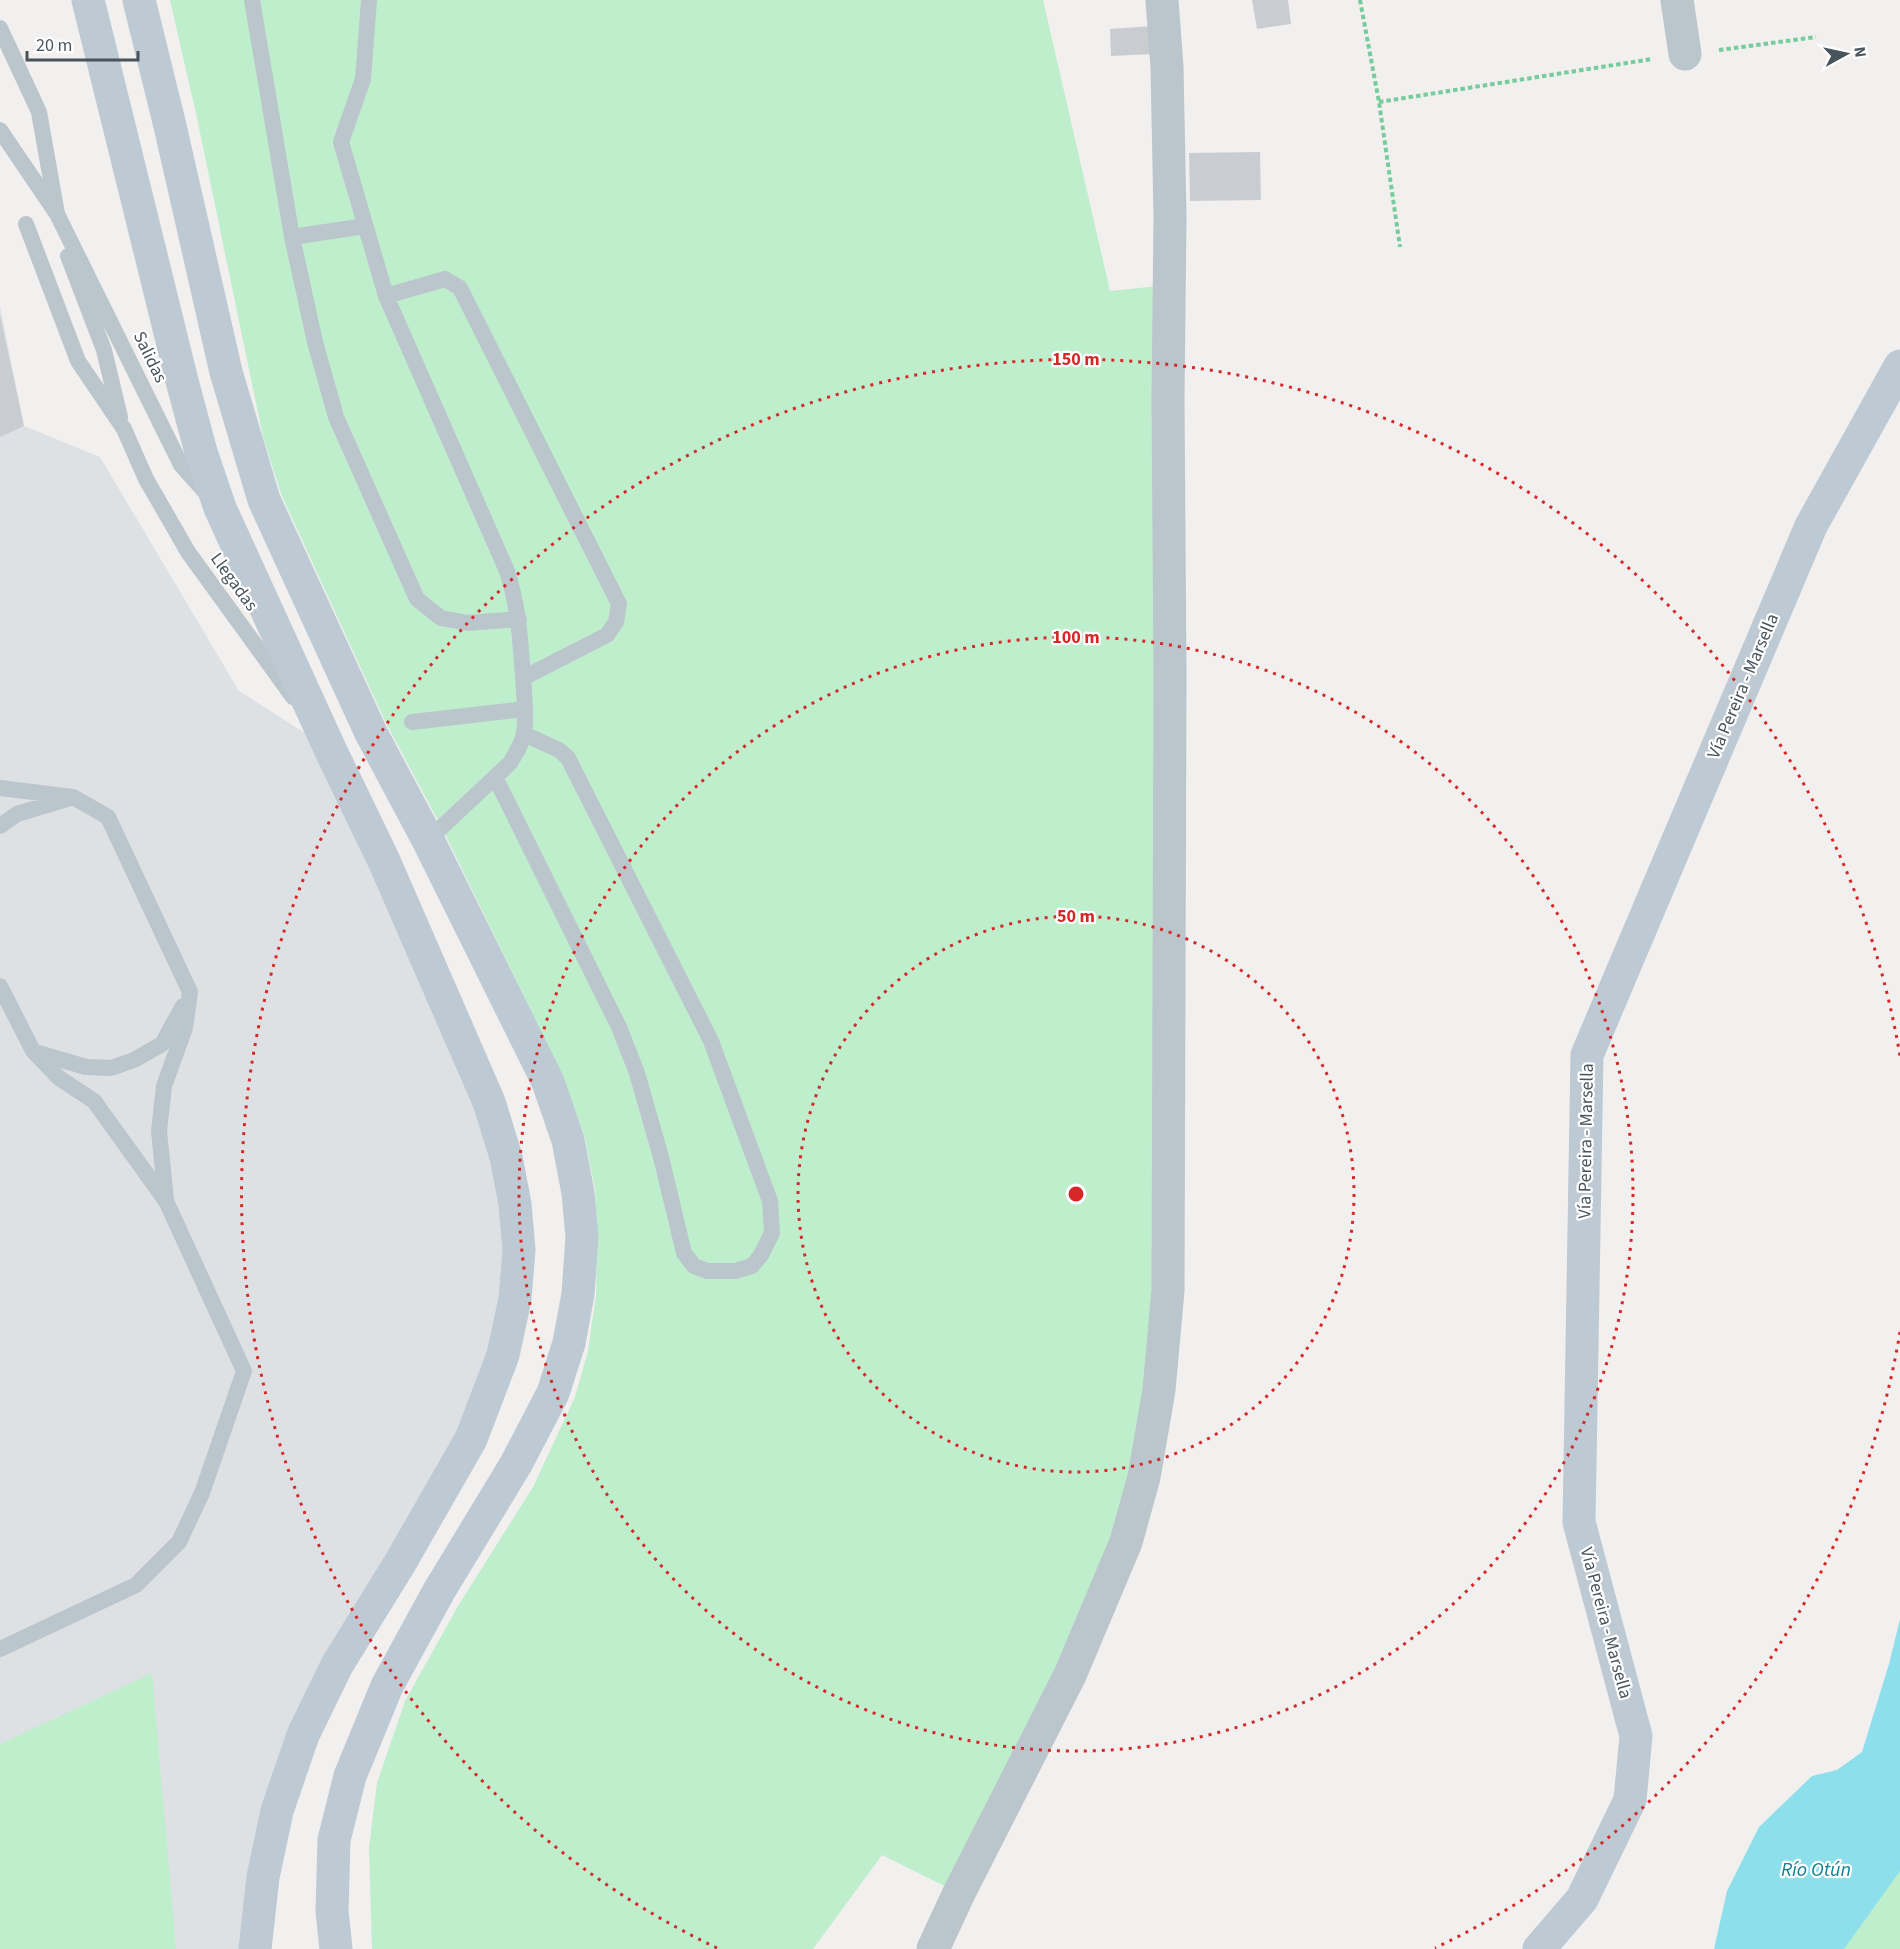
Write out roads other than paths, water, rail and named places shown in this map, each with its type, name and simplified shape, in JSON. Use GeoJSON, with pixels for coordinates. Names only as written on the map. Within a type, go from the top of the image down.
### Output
{"type":"FeatureCollection","features":[{"type":"Feature","properties":{"kind":"main road"},"geometry":{"type":"LineString","coordinates":[[88,0],[185,391],[201,452],[220,508],[384,861],[489,1102],[508,1169],[515,1204],[519,1250],[515,1299],[503,1355],[471,1439],[400,1563],[337,1665],[303,1735],[277,1810],[263,1877],[255,1949]]}},
{"type":"Feature","properties":{"kind":"main road"},"geometry":{"type":"LineString","coordinates":[[139,0],[170,126],[225,372],[264,500],[371,734],[428,840],[548,1082],[568,1140],[578,1193],[582,1237],[578,1294],[569,1343],[553,1393],[516,1464],[439,1591],[387,1686],[350,1776],[334,1840],[332,1911],[336,1949]]}},
{"type":"Feature","properties":{"kind":"main road","name":"Vía Pereira - Marsella"},"geometry":{"type":"LineString","coordinates":[[1539,1949],[1582,1899],[1630,1800],[1636,1736],[1580,1522],[1587,1055],[1811,526],[1900,366]]}},
{"type":"Feature","properties":{"kind":"street"},"geometry":{"type":"LineString","coordinates":[[933,1949],[959,1893],[1070,1676],[1126,1542],[1144,1477],[1159,1390],[1168,1290],[1170,699],[1167,445],[1169,142],[1162,0]]}},
{"type":"Feature","properties":{"kind":"street"},"geometry":{"type":"LineString","coordinates":[[1677,0],[1685,54]]}},
{"type":"Feature","properties":{"kind":"lane"},"geometry":{"type":"LineString","coordinates":[[252,0],[292,237],[315,342],[336,417],[417,599],[441,618],[468,623],[519,619]]}},
{"type":"Feature","properties":{"kind":"lane"},"geometry":{"type":"LineString","coordinates":[[369,0],[363,79],[341,142],[386,296],[507,571],[519,619],[525,709],[524,734],[520,748],[510,763],[428,840]]}},
{"type":"Feature","properties":{"kind":"lane","name":"Salidas"},"geometry":{"type":"LineString","coordinates":[[0,28],[39,112],[54,214]]}},
{"type":"Feature","properties":{"kind":"lane","name":"Salidas"},"geometry":{"type":"LineString","coordinates":[[0,129],[54,214],[115,330],[181,465],[220,508]]}},
{"type":"Feature","properties":{"kind":"lane","name":"Llegadas"},"geometry":{"type":"LineString","coordinates":[[54,214],[104,350],[124,429],[146,480],[188,552],[330,749]]}},
{"type":"Feature","properties":{"kind":"lane","name":"Llegadas"},"geometry":{"type":"LineString","coordinates":[[26,224],[78,361],[124,429]]}},
{"type":"Feature","properties":{"kind":"lane"},"geometry":{"type":"LineString","coordinates":[[292,237],[365,226]]}},
{"type":"Feature","properties":{"kind":"lane"},"geometry":{"type":"LineString","coordinates":[[386,296],[445,279],[460,288],[619,604],[616,622],[607,636],[523,678]]}},
{"type":"Feature","properties":{"kind":"lane"},"geometry":{"type":"LineString","coordinates":[[412,722],[525,709]]}},
{"type":"Feature","properties":{"kind":"lane"},"geometry":{"type":"LineString","coordinates":[[495,777],[623,1036],[638,1073],[684,1253],[694,1266],[707,1271],[735,1271],[752,1266],[772,1233],[770,1201],[711,1041],[568,758],[553,747],[524,734]]}},
{"type":"Feature","properties":{"kind":"lane"},"geometry":{"type":"LineString","coordinates":[[0,788],[73,797],[108,817],[190,992],[185,1028],[164,1086],[159,1131],[166,1201]]}},
{"type":"Feature","properties":{"kind":"lane"},"geometry":{"type":"LineString","coordinates":[[0,826],[17,814],[73,797]]}},
{"type":"Feature","properties":{"kind":"lane"},"geometry":{"type":"LineString","coordinates":[[0,987],[33,1051],[59,1078],[94,1101],[123,1138],[166,1201],[244,1371],[202,1493],[179,1542],[135,1585],[0,1649]]}},
{"type":"Feature","properties":{"kind":"lane"},"geometry":{"type":"LineString","coordinates":[[33,1051],[86,1067],[111,1068],[134,1060],[162,1044],[190,992]]}},
{"type":"Feature","properties":{"kind":"water","name":"Río Otún"},"geometry":{"type":"Polygon","coordinates":[[[1900,1619],[1900,1871],[1844,1949],[1714,1949],[1727,1891],[1759,1827],[1812,1776],[1837,1770],[1862,1752],[1900,1619]]]}}]}
